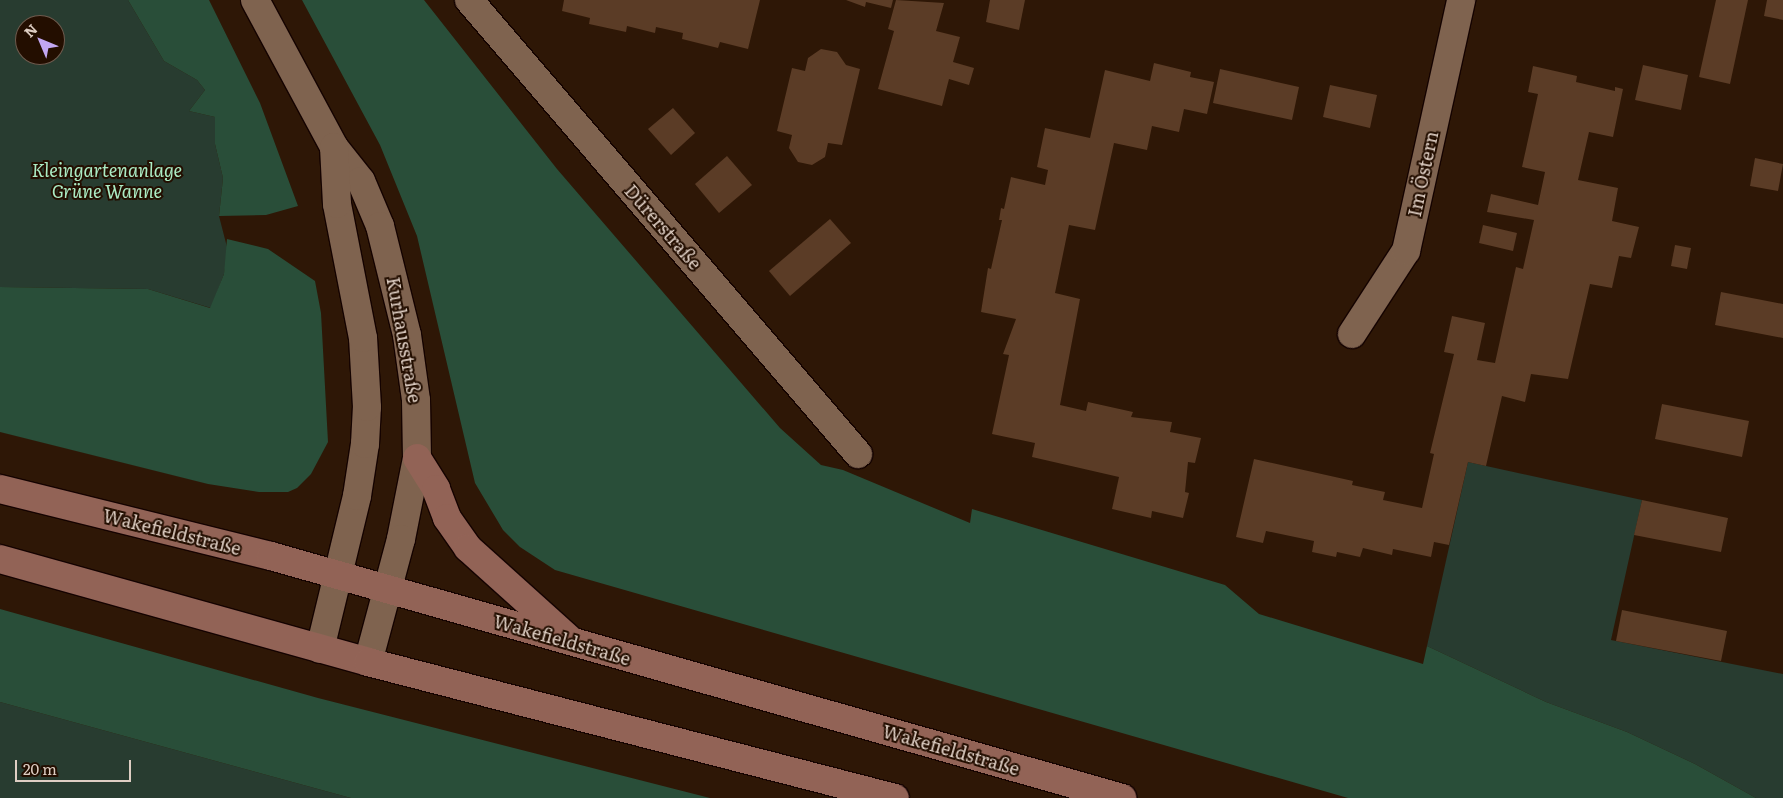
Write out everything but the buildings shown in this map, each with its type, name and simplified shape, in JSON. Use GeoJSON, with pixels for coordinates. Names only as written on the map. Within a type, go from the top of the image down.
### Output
{"type":"FeatureCollection","features":[{"type":"Feature","properties":{"kind":"main road"},"geometry":{"type":"LineString","coordinates":[[417,458],[436,489],[447,518],[468,548],[575,643]]}},
{"type":"Feature","properties":{"kind":"main road","name":"Wakefieldstraße"},"geometry":{"type":"LineString","coordinates":[[0,489],[271,556],[388,591],[1122,798]]}},
{"type":"Feature","properties":{"kind":"main road"},"geometry":{"type":"LineString","coordinates":[[0,560],[368,662],[895,798]]}},
{"type":"Feature","properties":{"kind":"street","name":"Kurhausstraße"},"geometry":{"type":"LineString","coordinates":[[255,0],[334,147],[361,181],[380,226],[393,271],[407,335],[416,400],[417,458],[388,591],[368,662]]}},
{"type":"Feature","properties":{"kind":"street","name":"Dürerstraße"},"geometry":{"type":"LineString","coordinates":[[469,0],[858,454]]}},
{"type":"Feature","properties":{"kind":"street","name":"Im Östern"},"geometry":{"type":"LineString","coordinates":[[1352,334],[1406,251],[1461,0]]}},
{"type":"Feature","properties":{"kind":"street","name":"Kurhausstraße"},"geometry":{"type":"LineString","coordinates":[[320,649],[358,496],[366,444],[367,407],[363,338],[337,204],[334,147]]}},
{"type":"Feature","properties":{"kind":"green space","name":"Kleingartenanlage Grüne Wanne"},"geometry":{"type":"Polygon","coordinates":[[[0,0],[128,0],[164,61],[197,80],[205,90],[189,111],[215,117],[215,144],[223,178],[219,216],[228,251],[224,274],[211,308],[148,289],[0,287],[0,0]]]}},
{"type":"Feature","properties":{"kind":"green space"},"geometry":{"type":"Polygon","coordinates":[[[128,0],[209,0],[260,103],[298,206],[266,215],[219,216],[223,178],[215,144],[215,117],[189,111],[205,90],[197,80],[164,61],[128,0]]]}},
{"type":"Feature","properties":{"kind":"green space"},"geometry":{"type":"Polygon","coordinates":[[[302,0],[424,0],[557,169],[780,428],[821,465],[843,470],[970,523],[972,509],[1225,585],[1259,614],[1423,664],[1427,646],[1546,702],[1627,732],[1695,764],[1756,798],[1348,798],[555,570],[520,547],[503,530],[475,483],[417,236],[380,145],[302,0]]]}},
{"type":"Feature","properties":{"kind":"green space"},"geometry":{"type":"Polygon","coordinates":[[[227,239],[268,249],[315,281],[321,313],[328,442],[311,474],[297,488],[288,492],[259,492],[208,484],[0,432],[0,287],[148,289],[210,308],[224,274],[227,239]]]}},
{"type":"Feature","properties":{"kind":"green space"},"geometry":{"type":"Polygon","coordinates":[[[1468,462],[1642,500],[1611,640],[1783,674],[1783,798],[1756,798],[1695,764],[1627,732],[1546,702],[1427,646],[1468,462]]]}},
{"type":"Feature","properties":{"kind":"green space"},"geometry":{"type":"Polygon","coordinates":[[[0,609],[318,698],[710,798],[351,798],[0,702],[0,609]]]}},
{"type":"Feature","properties":{"kind":"green space"},"geometry":{"type":"Polygon","coordinates":[[[0,702],[351,798],[0,798],[0,702]]]}}]}
